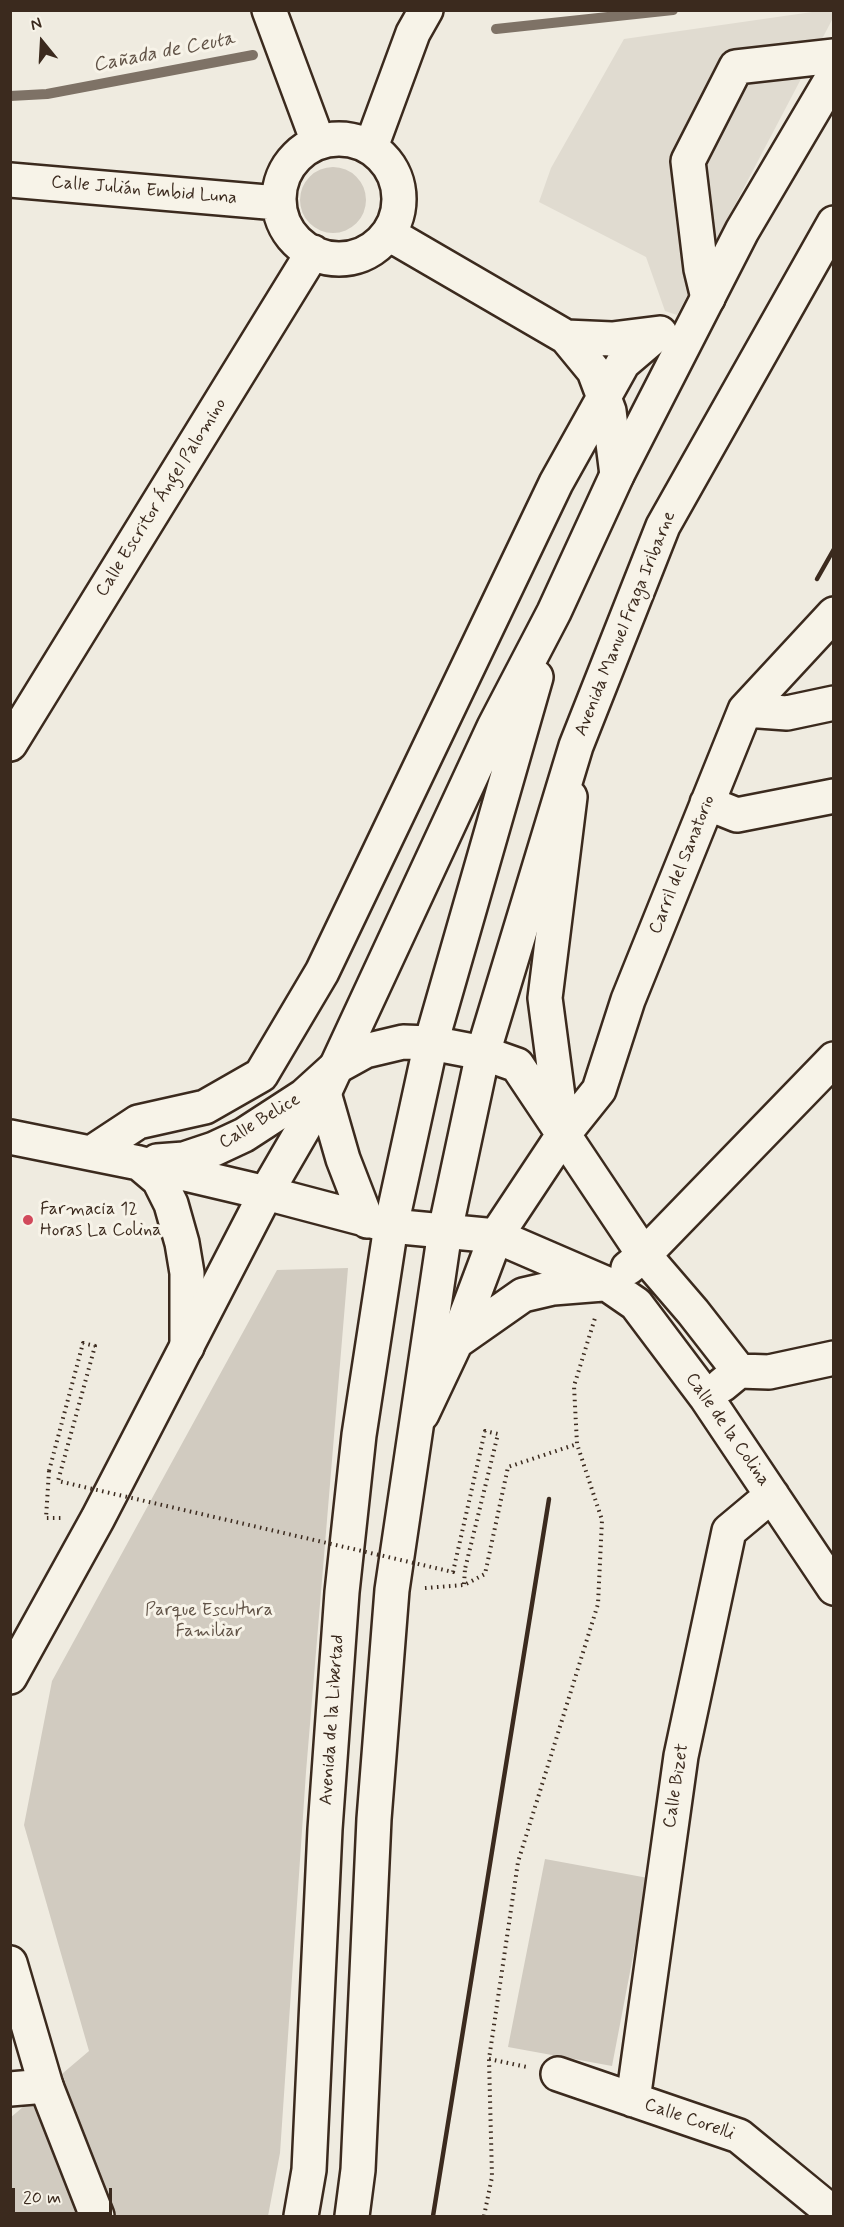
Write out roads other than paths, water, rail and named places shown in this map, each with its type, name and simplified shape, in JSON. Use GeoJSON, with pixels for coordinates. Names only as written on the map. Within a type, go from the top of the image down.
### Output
{"type":"FeatureCollection","features":[{"type":"Feature","properties":{"kind":"street"},"geometry":{"type":"LineString","coordinates":[[269,10],[318,142]]}},
{"type":"Feature","properties":{"kind":"street"},"geometry":{"type":"LineString","coordinates":[[371,147],[413,33],[426,10]]}},
{"type":"Feature","properties":{"kind":"street"},"geometry":{"type":"LineString","coordinates":[[702,308],[701,269],[688,161],[736,67],[834,56]]}},
{"type":"Feature","properties":{"kind":"street"},"geometry":{"type":"LineString","coordinates":[[10,1677],[98,1518],[266,1193],[330,1080],[494,727],[554,612],[617,475],[742,231],[834,75]]}},
{"type":"Feature","properties":{"kind":"street"},"geometry":{"type":"LineString","coordinates":[[352,140],[371,147],[387,161],[400,192],[398,215],[389,234],[377,248],[358,257],[337,260],[313,252],[294,240],[280,216],[278,203],[281,182],[291,161],[318,142],[352,140]]}},
{"type":"Feature","properties":{"kind":"street","name":"Calle Julián Embid Luna"},"geometry":{"type":"LineString","coordinates":[[10,180],[278,203]]}},
{"type":"Feature","properties":{"kind":"street","name":"Avenida Manuel Fraga Iribarne"},"geometry":{"type":"LineString","coordinates":[[445,1231],[483,1053],[576,746],[663,526],[834,223]]}},
{"type":"Feature","properties":{"kind":"street"},"geometry":{"type":"LineString","coordinates":[[389,234],[566,337],[594,371],[609,411],[617,475]]}},
{"type":"Feature","properties":{"kind":"street","name":"Calle Escritor Ángel Palomino"},"geometry":{"type":"LineString","coordinates":[[10,744],[313,252]]}},
{"type":"Feature","properties":{"kind":"street"},"geometry":{"type":"LineString","coordinates":[[91,1153],[138,1122],[204,1107],[261,1075],[322,972],[556,483],[603,396],[623,363],[657,334],[702,308]]}},
{"type":"Feature","properties":{"kind":"street"},"geometry":{"type":"LineString","coordinates":[[566,337],[612,339],[657,334]]}},
{"type":"Feature","properties":{"kind":"street","name":"Avenida de la Libertad"},"geometry":{"type":"LineString","coordinates":[[301,2217],[309,2170],[325,1829],[342,1592],[379,1224],[554,612]]}},
{"type":"Feature","properties":{"kind":"street","name":"Carril del Sanatorio"},"geometry":{"type":"LineString","coordinates":[[414,1432],[456,1342],[496,1236],[563,1135],[599,1090],[628,1000],[745,710],[834,614]]}},
{"type":"Feature","properties":{"kind":"street"},"geometry":{"type":"LineString","coordinates":[[745,710],[786,713],[834,703]]}},
{"type":"Feature","properties":{"kind":"street"},"geometry":{"type":"LineString","coordinates":[[563,1135],[545,998],[576,746]]}},
{"type":"Feature","properties":{"kind":"street"},"geometry":{"type":"LineString","coordinates":[[707,803],[737,815],[834,796]]}},
{"type":"Feature","properties":{"kind":"street"},"geometry":{"type":"LineString","coordinates":[[330,1080],[365,1051],[403,1042],[431,1043],[483,1053],[517,1065],[644,1256],[740,1371]]}},
{"type":"Feature","properties":{"kind":"street"},"geometry":{"type":"LineString","coordinates":[[456,1342],[523,1295],[553,1288],[607,1284],[644,1256],[834,1059]]}},
{"type":"Feature","properties":{"kind":"street"},"geometry":{"type":"LineString","coordinates":[[330,1080],[343,1159],[379,1224]]}},
{"type":"Feature","properties":{"kind":"street","name":"Calle Belice"},"geometry":{"type":"LineString","coordinates":[[139,1163],[184,1159],[214,1149],[278,1115],[304,1095],[330,1080]]}},
{"type":"Feature","properties":{"kind":"street","name":"Calle Belice"},"geometry":{"type":"LineString","coordinates":[[10,1137],[139,1163],[266,1193],[379,1224]]}},
{"type":"Feature","properties":{"kind":"street"},"geometry":{"type":"LineString","coordinates":[[139,1163],[159,1180],[171,1204],[182,1243],[187,1273],[187,1347]]}},
{"type":"Feature","properties":{"kind":"street","name":"Calle de la Colina"},"geometry":{"type":"LineString","coordinates":[[379,1224],[496,1236],[607,1284],[636,1304],[706,1397],[834,1588]]}},
{"type":"Feature","properties":{"kind":"street"},"geometry":{"type":"LineString","coordinates":[[352,2217],[358,2170],[374,1819],[392,1590],[445,1231]]}},
{"type":"Feature","properties":{"kind":"street"},"geometry":{"type":"LineString","coordinates":[[706,1397],[740,1371],[769,1372],[834,1358]]}},
{"type":"Feature","properties":{"kind":"street","name":"Calle Bizet"},"geometry":{"type":"LineString","coordinates":[[633,2100],[681,1756],[729,1531],[772,1495]]}},
{"type":"Feature","properties":{"kind":"street"},"geometry":{"type":"LineString","coordinates":[[10,1964],[46,2086],[97,2217]]}},
{"type":"Feature","properties":{"kind":"street","name":"Calle Corelli"},"geometry":{"type":"LineString","coordinates":[[558,2074],[739,2136],[834,2214]]}},
{"type":"Feature","properties":{"kind":"street"},"geometry":{"type":"LineString","coordinates":[[10,2089],[46,2086]]}},
{"type":"Feature","properties":{"kind":"waterway","name":"Cañada de Ceuta"},"geometry":{"type":"LineString","coordinates":[[496,29],[673,10]]}},
{"type":"Feature","properties":{"kind":"waterway","name":"Cañada de Ceuta"},"geometry":{"type":"LineString","coordinates":[[10,96],[47,94],[253,55]]}},
{"type":"Feature","properties":{"kind":"railway"},"geometry":{"type":"LineString","coordinates":[[817,579],[834,549]]}},
{"type":"Feature","properties":{"kind":"railway"},"geometry":{"type":"LineString","coordinates":[[433,2216],[549,1499]]}},
{"type":"Feature","properties":{"kind":"place","name":"Farmacia 12 Horas La Colina"},"geometry":{"type":"Point","coordinates":[28,1220]}},
{"type":"Feature","properties":{"kind":"park label","name":"Parque Escultura Familiar"},"geometry":{"type":"Point","coordinates":[209,1621]}}]}
